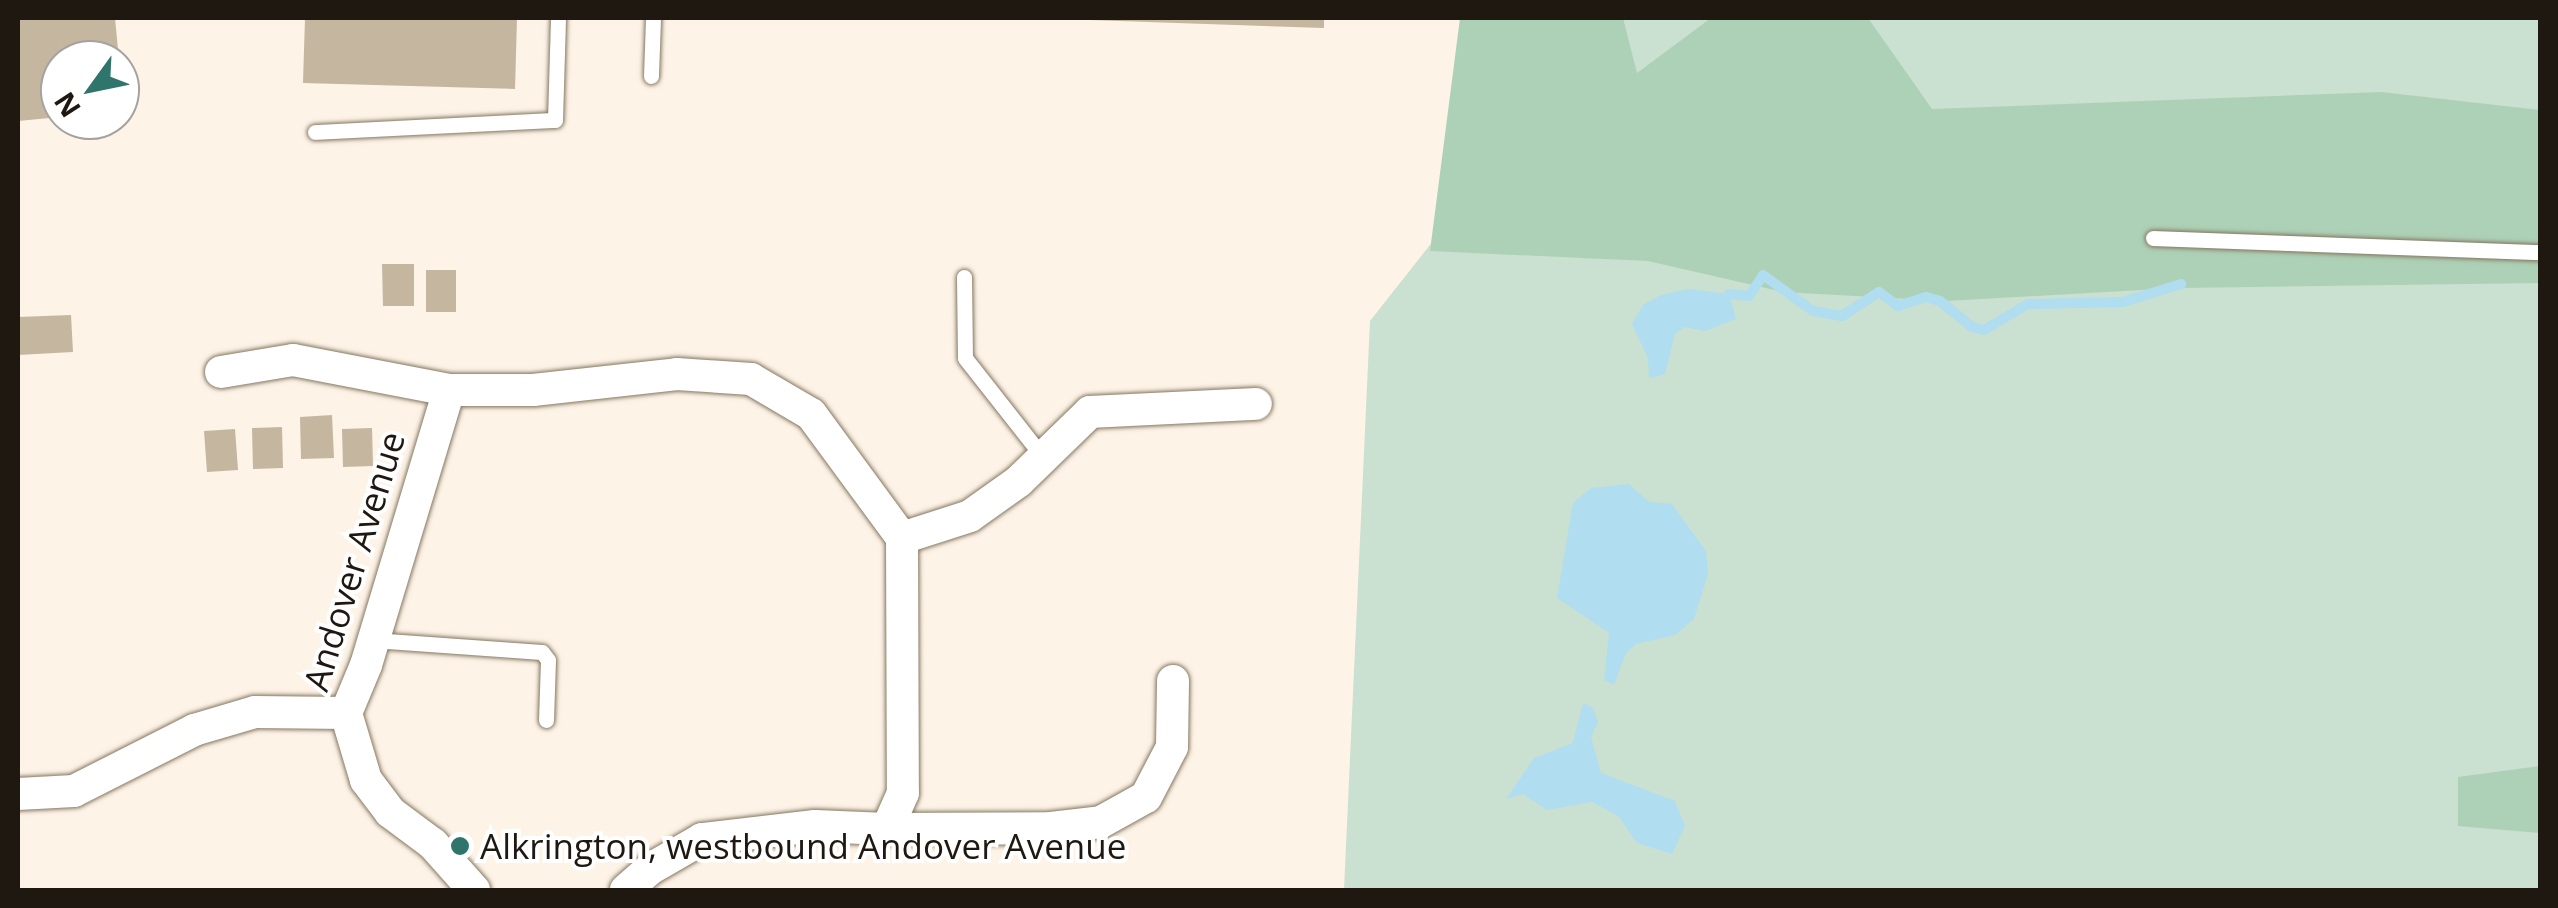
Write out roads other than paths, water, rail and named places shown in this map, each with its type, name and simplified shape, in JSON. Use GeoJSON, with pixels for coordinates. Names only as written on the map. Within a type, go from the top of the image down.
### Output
{"type":"FeatureCollection","features":[{"type":"Feature","properties":{"kind":"street","name":"Andover Avenue"},"geometry":{"type":"LineString","coordinates":[[221,372],[292,360],[449,390],[533,390],[677,374],[751,379],[811,414],[902,538]]}},
{"type":"Feature","properties":{"kind":"street","name":"Andover Avenue"},"geometry":{"type":"LineString","coordinates":[[449,390],[373,640],[346,713],[366,780],[390,812],[432,844],[474,890]]}},
{"type":"Feature","properties":{"kind":"street"},"geometry":{"type":"LineString","coordinates":[[887,828],[903,793],[902,538],[970,516],[1043,457],[1090,412],[1256,404]]}},
{"type":"Feature","properties":{"kind":"street"},"geometry":{"type":"LineString","coordinates":[[626,890],[650,869],[702,838],[815,826],[1051,828],[1101,822],[1146,796],[1172,747],[1173,681]]}},
{"type":"Feature","properties":{"kind":"street"},"geometry":{"type":"LineString","coordinates":[[18,794],[74,790],[194,730],[255,712],[346,713]]}},
{"type":"Feature","properties":{"kind":"lane"},"geometry":{"type":"LineString","coordinates":[[314,132],[555,120],[558,18]]}},
{"type":"Feature","properties":{"kind":"lane"},"geometry":{"type":"LineString","coordinates":[[652,76],[653,18]]}},
{"type":"Feature","properties":{"kind":"lane"},"geometry":{"type":"LineString","coordinates":[[2154,238],[2540,252]]}},
{"type":"Feature","properties":{"kind":"lane"},"geometry":{"type":"LineString","coordinates":[[964,277],[965,358],[1043,457]]}},
{"type":"Feature","properties":{"kind":"lane"},"geometry":{"type":"LineString","coordinates":[[373,640],[542,652],[548,660],[546,720]]}},
{"type":"Feature","properties":{"kind":"water"},"geometry":{"type":"Polygon","coordinates":[[[1688,289],[1729,294],[1736,319],[1705,331],[1684,327],[1675,334],[1665,374],[1649,378],[1648,358],[1632,324],[1643,305],[1661,295],[1688,289]]]}},
{"type":"Feature","properties":{"kind":"water"},"geometry":{"type":"Polygon","coordinates":[[[1629,484],[1649,502],[1672,504],[1706,551],[1708,574],[1694,619],[1675,635],[1636,644],[1626,653],[1614,685],[1604,680],[1609,633],[1557,598],[1573,503],[1591,488],[1629,484]]]}},
{"type":"Feature","properties":{"kind":"water"},"geometry":{"type":"Polygon","coordinates":[[[1583,703],[1593,708],[1598,722],[1591,737],[1601,773],[1675,801],[1685,826],[1672,854],[1637,843],[1618,816],[1592,802],[1547,810],[1523,794],[1506,799],[1534,758],[1573,743],[1583,703]]]}},
{"type":"Feature","properties":{"kind":"waterway"},"geometry":{"type":"LineString","coordinates":[[1729,294],[1749,296],[1763,275],[1813,311],[1842,316],[1879,292],[1898,306],[1926,297],[1940,301],[1972,327],[1984,330],[2028,304],[2123,302],[2181,284]]}},
{"type":"Feature","properties":{"kind":"place","name":"Alkrington, westbound Andover Avenue"},"geometry":{"type":"Point","coordinates":[460,846]}}]}
